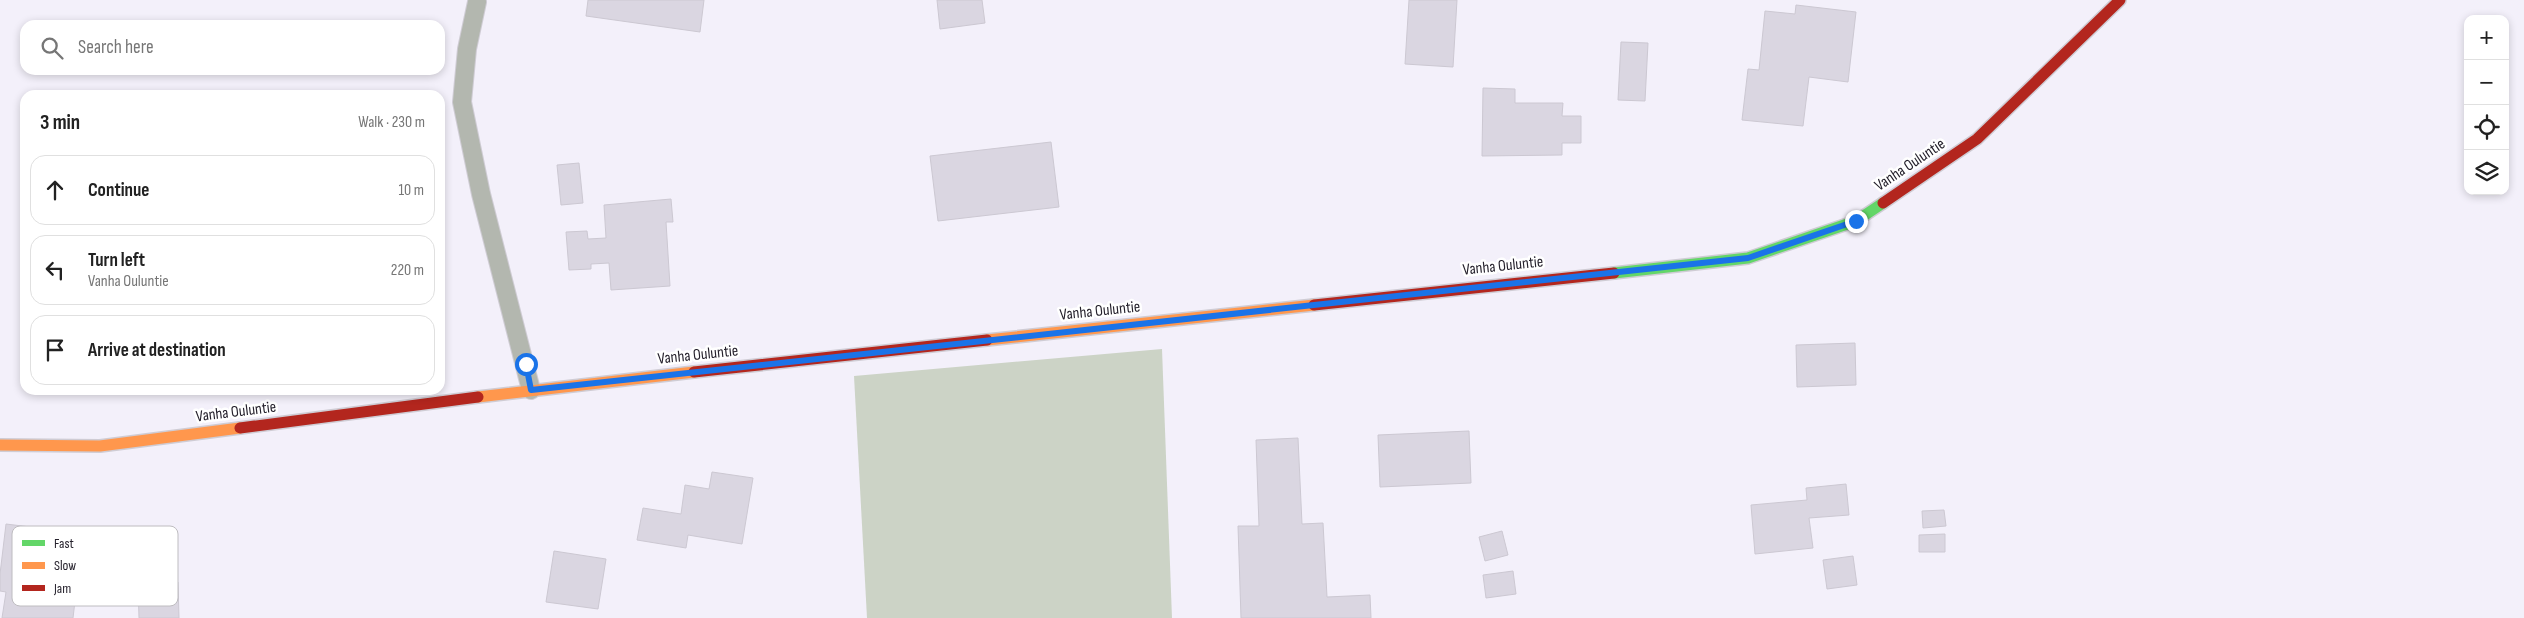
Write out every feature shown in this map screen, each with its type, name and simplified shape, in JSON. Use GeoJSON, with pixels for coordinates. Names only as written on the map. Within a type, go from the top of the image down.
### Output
{"type":"FeatureCollection","features":[{"type":"Feature","properties":{"kind":"street","name":"Vanha Ouluntie"},"geometry":{"type":"LineString","coordinates":[[0,445],[100,446],[531,390],[1748,258],[1856,221],[1977,139],[2120,0]]}},
{"type":"Feature","properties":{"kind":"lane"},"geometry":{"type":"LineString","coordinates":[[477,2],[466,49],[462,102],[481,194],[531,390]]}},
{"type":"Feature","properties":{"kind":"shaded area"},"geometry":{"type":"Polygon","coordinates":[[[1162,349],[1172,618],[867,618],[854,376],[1162,349]]]}},
{"type":"Feature","properties":{"kind":"building"},"geometry":{"type":"Polygon","coordinates":[[[588,0],[704,0],[700,32],[586,16],[588,0]]]}},
{"type":"Feature","properties":{"kind":"building"},"geometry":{"type":"Polygon","coordinates":[[[937,0],[982,0],[985,23],[940,29],[937,0]]]}},
{"type":"Feature","properties":{"kind":"building"},"geometry":{"type":"Polygon","coordinates":[[[1409,0],[1457,0],[1453,67],[1405,64],[1409,0]]]}},
{"type":"Feature","properties":{"kind":"building"},"geometry":{"type":"Polygon","coordinates":[[[1796,5],[1856,12],[1848,82],[1809,77],[1803,126],[1742,120],[1748,69],[1759,70],[1765,11],[1795,14],[1796,5]]]}},
{"type":"Feature","properties":{"kind":"building"},"geometry":{"type":"Polygon","coordinates":[[[1621,42],[1648,43],[1645,101],[1618,100],[1621,42]]]}},
{"type":"Feature","properties":{"kind":"building"},"geometry":{"type":"Polygon","coordinates":[[[1483,88],[1515,89],[1515,103],[1563,103],[1562,116],[1581,116],[1581,143],[1562,143],[1562,155],[1482,156],[1483,88]]]}},
{"type":"Feature","properties":{"kind":"building"},"geometry":{"type":"Polygon","coordinates":[[[1051,142],[1059,207],[938,221],[930,156],[1051,142]]]}},
{"type":"Feature","properties":{"kind":"building"},"geometry":{"type":"Polygon","coordinates":[[[579,163],[583,203],[561,205],[557,165],[579,163]]]}},
{"type":"Feature","properties":{"kind":"building"},"geometry":{"type":"Polygon","coordinates":[[[671,199],[673,222],[666,222],[670,286],[611,290],[609,263],[591,264],[591,269],[569,270],[566,232],[587,231],[588,239],[606,238],[604,205],[671,199]]]}},
{"type":"Feature","properties":{"kind":"building"},"geometry":{"type":"Polygon","coordinates":[[[1855,343],[1856,385],[1797,387],[1796,345],[1855,343]]]}},
{"type":"Feature","properties":{"kind":"building"},"geometry":{"type":"Polygon","coordinates":[[[1469,431],[1471,483],[1380,487],[1378,435],[1469,431]]]}},
{"type":"Feature","properties":{"kind":"building"},"geometry":{"type":"Polygon","coordinates":[[[1298,438],[1302,524],[1323,523],[1327,597],[1370,595],[1371,618],[1241,618],[1238,526],[1259,526],[1256,440],[1298,438]]]}},
{"type":"Feature","properties":{"kind":"building"},"geometry":{"type":"Polygon","coordinates":[[[712,472],[753,478],[742,544],[688,535],[686,548],[637,540],[643,508],[681,514],[685,485],[709,489],[712,472]]]}},
{"type":"Feature","properties":{"kind":"building"},"geometry":{"type":"Polygon","coordinates":[[[1846,484],[1849,515],[1809,518],[1813,548],[1755,554],[1751,505],[1807,500],[1806,488],[1846,484]]]}},
{"type":"Feature","properties":{"kind":"building"},"geometry":{"type":"Polygon","coordinates":[[[1944,510],[1946,526],[1923,528],[1922,511],[1944,510]]]}},
{"type":"Feature","properties":{"kind":"building"},"geometry":{"type":"Polygon","coordinates":[[[6,524],[22,526],[12,526],[12,606],[74,606],[73,618],[2,618],[6,592],[0,591],[0,574],[6,524]]]}},
{"type":"Feature","properties":{"kind":"building"},"geometry":{"type":"Polygon","coordinates":[[[1502,531],[1508,555],[1485,561],[1479,537],[1502,531]]]}},
{"type":"Feature","properties":{"kind":"building"},"geometry":{"type":"Polygon","coordinates":[[[1945,534],[1945,552],[1919,552],[1919,535],[1945,534]]]}},
{"type":"Feature","properties":{"kind":"building"},"geometry":{"type":"Polygon","coordinates":[[[554,551],[606,559],[598,609],[546,602],[554,551]]]}},
{"type":"Feature","properties":{"kind":"building"},"geometry":{"type":"Polygon","coordinates":[[[1853,556],[1857,585],[1827,589],[1823,560],[1853,556]]]}},
{"type":"Feature","properties":{"kind":"building"},"geometry":{"type":"Polygon","coordinates":[[[1513,571],[1516,594],[1486,598],[1483,575],[1513,571]]]}},
{"type":"Feature","properties":{"kind":"building"},"geometry":{"type":"Polygon","coordinates":[[[178,582],[179,618],[139,618],[139,606],[178,606],[178,582]]]}},
{"type":"Feature","properties":{"kind":"traffic: fast"},"geometry":{"type":"LineString","coordinates":[[1614,273],[1748,258],[1856,221],[1883,203]]}},
{"type":"Feature","properties":{"kind":"traffic: slow"},"geometry":{"type":"LineString","coordinates":[[987,340],[1314,305]]}},
{"type":"Feature","properties":{"kind":"traffic: slow"},"geometry":{"type":"LineString","coordinates":[[478,397],[694,372]]}},
{"type":"Feature","properties":{"kind":"traffic: slow"},"geometry":{"type":"LineString","coordinates":[[0,445],[100,446],[240,428]]}},
{"type":"Feature","properties":{"kind":"traffic: jam"},"geometry":{"type":"LineString","coordinates":[[1883,203],[1977,139],[2120,0]]}},
{"type":"Feature","properties":{"kind":"traffic: jam"},"geometry":{"type":"LineString","coordinates":[[1314,305],[1614,273]]}},
{"type":"Feature","properties":{"kind":"traffic: jam"},"geometry":{"type":"LineString","coordinates":[[694,372],[987,340]]}},
{"type":"Feature","properties":{"kind":"traffic: jam"},"geometry":{"type":"LineString","coordinates":[[240,428],[478,397]]}},
{"type":"Feature","properties":{"kind":"route"},"geometry":{"type":"LineString","coordinates":[[526,364],[531,390],[1608,271],[1748,258],[1856,221]]}}]}
